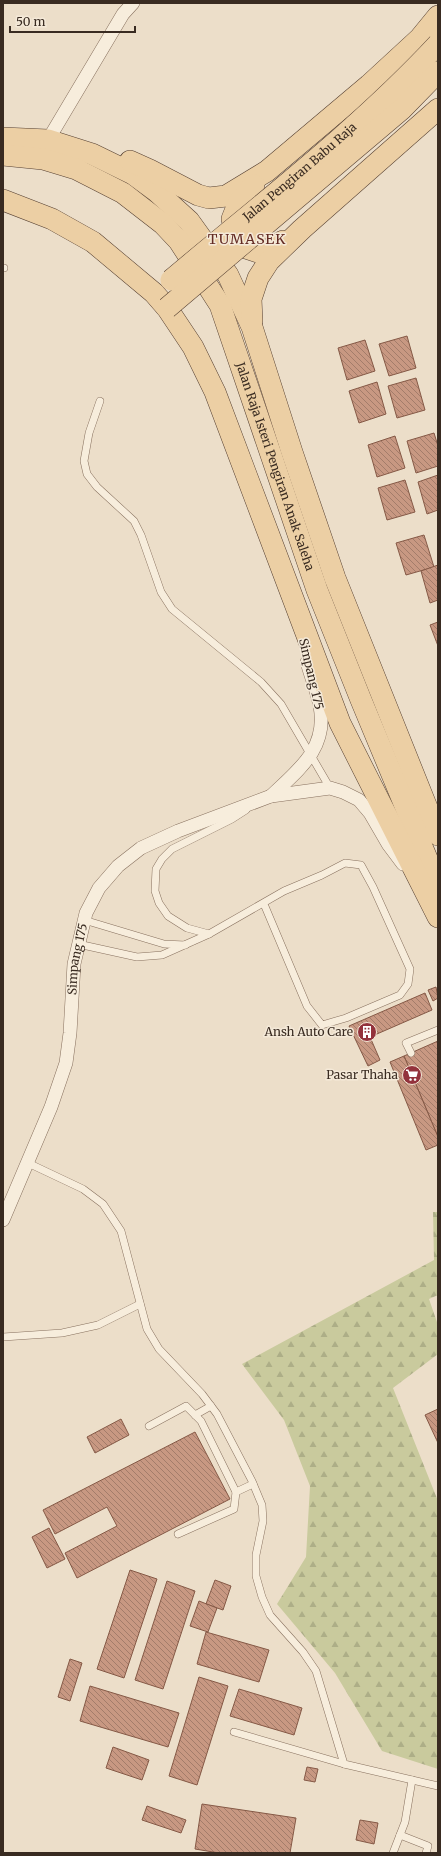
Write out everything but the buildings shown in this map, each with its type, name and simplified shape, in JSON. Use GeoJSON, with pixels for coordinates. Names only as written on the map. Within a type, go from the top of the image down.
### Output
{"type":"FeatureCollection","features":[{"type":"Feature","properties":{"kind":"main road"},"geometry":{"type":"LineString","coordinates":[[302,229],[268,251],[258,252],[246,248],[237,237],[232,219],[238,204],[267,171],[369,85],[420,38],[438,16]]}},
{"type":"Feature","properties":{"kind":"main road","name":"Jalan Pengiran Babu Raja"},"geometry":{"type":"LineString","coordinates":[[161,301],[401,83],[438,44]]}},
{"type":"Feature","properties":{"kind":"main road","name":"Jalan Pengiran Babu Raja"},"geometry":{"type":"LineString","coordinates":[[161,301],[397,114],[438,72]]}},
{"type":"Feature","properties":{"kind":"main road"},"geometry":{"type":"LineString","coordinates":[[252,327],[251,299],[258,278],[269,261],[302,229],[438,109]]}},
{"type":"Feature","properties":{"kind":"main road","name":"Jalan Raja Isteri Pengiran Anak Saleha"},"geometry":{"type":"LineString","coordinates":[[3,138],[48,140],[92,154],[133,174],[156,191],[189,221],[228,275],[252,327],[292,452],[335,578],[438,834]]}},
{"type":"Feature","properties":{"kind":"main road"},"geometry":{"type":"LineString","coordinates":[[92,154],[124,159],[150,170],[198,195],[209,198],[226,196],[267,171]]}},
{"type":"Feature","properties":{"kind":"main road","name":"Jalan Raja Isteri Pengiran Anak Saleha"},"geometry":{"type":"LineString","coordinates":[[3,155],[43,159],[76,170],[123,193],[163,224],[179,240],[220,305],[317,590],[384,756],[433,891]]}},
{"type":"Feature","properties":{"kind":"main road"},"geometry":{"type":"LineString","coordinates":[[3,200],[52,219],[93,242],[161,301],[193,347],[215,392],[340,723],[433,891],[438,917]]}},
{"type":"Feature","properties":{"kind":"street"},"geometry":{"type":"LineString","coordinates":[[48,140],[123,14],[133,3]]}},
{"type":"Feature","properties":{"kind":"street","name":"Simpang 175"},"geometry":{"type":"LineString","coordinates":[[268,797],[310,756],[318,742],[321,727],[320,707],[306,659],[296,606]]}},
{"type":"Feature","properties":{"kind":"street","name":"Simpang 175"},"geometry":{"type":"LineString","coordinates":[[3,1220],[56,1094],[66,1063],[70,1033],[74,964],[84,920],[99,888],[118,866],[141,848],[178,831],[268,797],[330,788],[343,792],[359,800],[370,813],[388,844],[433,891]]}},
{"type":"Feature","properties":{"kind":"lane"},"geometry":{"type":"LineString","coordinates":[[100,401],[89,433],[84,461],[87,474],[97,487],[134,522],[141,535],[161,592],[172,609],[261,682],[281,704],[330,788]]}},
{"type":"Feature","properties":{"kind":"lane"},"geometry":{"type":"LineString","coordinates":[[209,934],[203,934],[187,928],[168,916],[159,903],[155,891],[156,870],[162,859],[172,849],[232,819],[268,797]]}},
{"type":"Feature","properties":{"kind":"lane"},"geometry":{"type":"LineString","coordinates":[[78,944],[137,957],[162,956],[209,934],[264,904],[284,891],[322,875],[345,863],[361,865],[373,887],[410,969],[408,984],[400,995],[346,1018],[322,1025],[307,1006],[264,904]]}},
{"type":"Feature","properties":{"kind":"lane"},"geometry":{"type":"LineString","coordinates":[[84,920],[164,944],[187,945]]}},
{"type":"Feature","properties":{"kind":"lane"},"geometry":{"type":"LineString","coordinates":[[411,1053],[406,1043],[438,1030]]}},
{"type":"Feature","properties":{"kind":"lane"},"geometry":{"type":"LineString","coordinates":[[28,1163],[83,1189],[103,1204],[121,1231],[147,1329],[158,1349],[202,1394],[217,1414],[253,1484],[262,1505],[263,1521],[256,1555],[256,1576],[262,1597],[270,1615],[303,1652],[316,1671],[344,1764]]}},
{"type":"Feature","properties":{"kind":"lane"},"geometry":{"type":"LineString","coordinates":[[3,1336],[62,1333],[98,1325],[140,1304]]}},
{"type":"Feature","properties":{"kind":"lane"},"geometry":{"type":"LineString","coordinates":[[149,1426],[186,1406],[201,1421],[236,1492],[234,1510],[178,1534]]}},
{"type":"Feature","properties":{"kind":"lane"},"geometry":{"type":"LineString","coordinates":[[195,1415],[211,1406]]}},
{"type":"Feature","properties":{"kind":"lane"},"geometry":{"type":"LineString","coordinates":[[236,1492],[253,1484]]}},
{"type":"Feature","properties":{"kind":"lane"},"geometry":{"type":"LineString","coordinates":[[234,1732],[344,1764],[438,1786]]}},
{"type":"Feature","properties":{"kind":"lane"},"geometry":{"type":"LineString","coordinates":[[394,1853],[405,1822],[412,1780]]}},
{"type":"Feature","properties":{"kind":"lane"},"geometry":{"type":"LineString","coordinates":[[400,1835],[428,1846],[426,1853]]}},
{"type":"Feature","properties":{"kind":"green space"},"geometry":{"type":"Polygon","coordinates":[[[433,1212],[438,1212],[438,1295],[429,1299],[438,1325],[438,1354],[393,1388],[438,1501],[438,1769],[382,1751],[335,1673],[277,1604],[306,1557],[310,1486],[284,1420],[242,1364],[434,1260],[433,1212]]]}},
{"type":"Feature","properties":{"kind":"place","name":"Ansh Auto Care"},"geometry":{"type":"Point","coordinates":[367,1032]}},
{"type":"Feature","properties":{"kind":"place","name":"Pasar Thaha"},"geometry":{"type":"Point","coordinates":[412,1075]}},
{"type":"Feature","properties":{"kind":"district","name":"TUMASEK"},"geometry":{"type":"Point","coordinates":[247,239]}}]}
